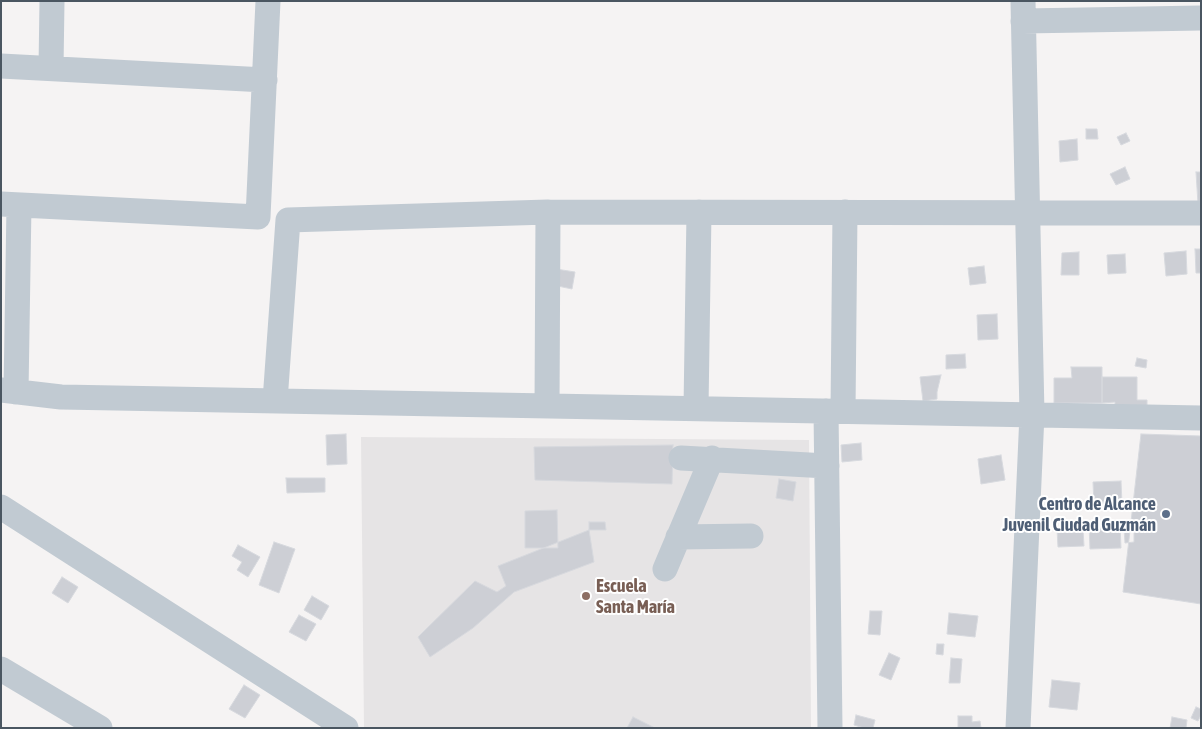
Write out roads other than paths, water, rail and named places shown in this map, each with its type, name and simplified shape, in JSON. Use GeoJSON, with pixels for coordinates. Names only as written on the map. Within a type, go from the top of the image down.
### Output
{"type":"FeatureCollection","features":[{"type":"Feature","properties":{"kind":"street"},"geometry":{"type":"LineString","coordinates":[[51,68],[52,1]]}},
{"type":"Feature","properties":{"kind":"street"},"geometry":{"type":"LineString","coordinates":[[258,217],[268,1]]}},
{"type":"Feature","properties":{"kind":"street"},"geometry":{"type":"LineString","coordinates":[[1018,728],[1032,414],[1023,11],[1201,18]]}},
{"type":"Feature","properties":{"kind":"street"},"geometry":{"type":"LineString","coordinates":[[1,66],[265,80]]}},
{"type":"Feature","properties":{"kind":"street"},"geometry":{"type":"LineString","coordinates":[[1201,213],[548,212],[288,220],[10,205],[9,391],[61,397],[1201,418]]}},
{"type":"Feature","properties":{"kind":"street"},"geometry":{"type":"LineString","coordinates":[[547,406],[548,212]]}},
{"type":"Feature","properties":{"kind":"street"},"geometry":{"type":"LineString","coordinates":[[696,408],[698,212]]}},
{"type":"Feature","properties":{"kind":"street"},"geometry":{"type":"LineString","coordinates":[[830,728],[827,466],[835,411],[845,212]]}},
{"type":"Feature","properties":{"kind":"street"},"geometry":{"type":"LineString","coordinates":[[275,401],[288,220]]}},
{"type":"Feature","properties":{"kind":"street"},"geometry":{"type":"LineString","coordinates":[[681,458],[712,458],[827,466]]}},
{"type":"Feature","properties":{"kind":"street"},"geometry":{"type":"LineString","coordinates":[[665,569],[712,458]]}},
{"type":"Feature","properties":{"kind":"street"},"geometry":{"type":"LineString","coordinates":[[1,507],[329,724]]}},
{"type":"Feature","properties":{"kind":"street"},"geometry":{"type":"LineString","coordinates":[[678,537],[751,536]]}},
{"type":"Feature","properties":{"kind":"street"},"geometry":{"type":"LineString","coordinates":[[1,669],[100,728]]}},
{"type":"Feature","properties":{"kind":"place","name":"Centro de Alcance Juvenil Ciudad Guzmán"},"geometry":{"type":"Point","coordinates":[1166,514]}},
{"type":"Feature","properties":{"kind":"place","name":"Escuela Santa María"},"geometry":{"type":"Point","coordinates":[586,596]}}]}
